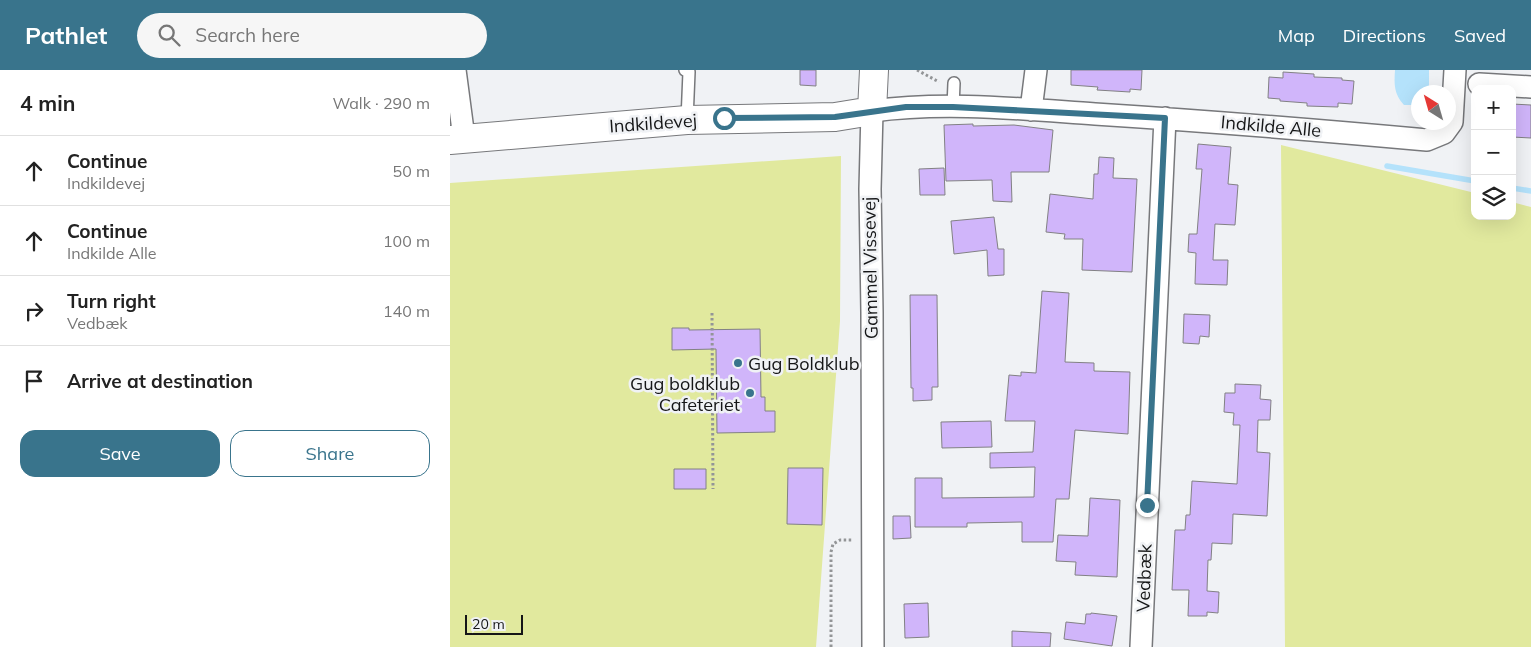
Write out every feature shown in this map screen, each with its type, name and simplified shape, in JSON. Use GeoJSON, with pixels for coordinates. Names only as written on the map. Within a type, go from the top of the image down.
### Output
{"type":"FeatureCollection","features":[{"type":"Feature","properties":{"kind":"street","name":"Indkildevej"},"geometry":{"type":"LineString","coordinates":[[455,70],[457,139],[687,120],[835,117],[872,111]]}},
{"type":"Feature","properties":{"kind":"street","name":"Gammel Vissevej"},"geometry":{"type":"LineString","coordinates":[[873,647],[870,189],[874,70]]}},
{"type":"Feature","properties":{"kind":"street"},"geometry":{"type":"LineString","coordinates":[[1032,110],[1036,70]]}},
{"type":"Feature","properties":{"kind":"street","name":"Indkilde Alle"},"geometry":{"type":"LineString","coordinates":[[872,111],[906,107],[954,94],[1032,110],[1249,124],[1427,140],[1444,133],[1452,122],[1455,70]]}},
{"type":"Feature","properties":{"kind":"street"},"geometry":{"type":"LineString","coordinates":[[1479,81],[1531,88]]}},
{"type":"Feature","properties":{"kind":"street","name":"Vedbæk"},"geometry":{"type":"LineString","coordinates":[[1141,647],[1165,118]]}},
{"type":"Feature","properties":{"kind":"lane"},"geometry":{"type":"LineString","coordinates":[[687,120],[688,71]]}},
{"type":"Feature","properties":{"kind":"path"},"geometry":{"type":"LineString","coordinates":[[917,70],[940,82],[954,94]]}},
{"type":"Feature","properties":{"kind":"path"},"geometry":{"type":"LineString","coordinates":[[712,313],[713,489]]}},
{"type":"Feature","properties":{"kind":"path"},"geometry":{"type":"LineString","coordinates":[[831,647],[831,552],[833,544],[840,540],[872,540]]}},
{"type":"Feature","properties":{"kind":"green space"},"geometry":{"type":"Polygon","coordinates":[[[1281,145],[1471,192],[1471,220],[1516,220],[1516,203],[1531,207],[1531,647],[1285,647],[1281,145]]]}},
{"type":"Feature","properties":{"kind":"green space"},"geometry":{"type":"Polygon","coordinates":[[[841,156],[840,321],[816,647],[450,647],[450,183],[841,156]]]}},
{"type":"Feature","properties":{"kind":"water"},"geometry":{"type":"Polygon","coordinates":[[[1395,70],[1429,70],[1429,85],[1411,85],[1411,105],[1404,105],[1398,97],[1395,89],[1395,70]]]}},
{"type":"Feature","properties":{"kind":"building"},"geometry":{"type":"Polygon","coordinates":[[[800,70],[816,70],[816,86],[800,85],[800,70]]]}},
{"type":"Feature","properties":{"kind":"building"},"geometry":{"type":"Polygon","coordinates":[[[1071,70],[1142,70],[1141,90],[1130,89],[1130,92],[1097,90],[1098,87],[1071,85],[1071,70]]]}},
{"type":"Feature","properties":{"kind":"building"},"geometry":{"type":"Polygon","coordinates":[[[1283,72],[1314,74],[1314,77],[1342,78],[1342,80],[1354,81],[1352,104],[1338,103],[1338,107],[1307,106],[1307,103],[1268,98],[1269,77],[1283,78],[1283,72]]]}},
{"type":"Feature","properties":{"kind":"building"},"geometry":{"type":"Polygon","coordinates":[[[1516,104],[1531,105],[1531,138],[1516,137],[1516,104]]]}},
{"type":"Feature","properties":{"kind":"building"},"geometry":{"type":"Polygon","coordinates":[[[973,124],[973,126],[1014,125],[1053,130],[1049,172],[1011,172],[1012,202],[993,201],[992,180],[946,181],[944,125],[973,124]]]}},
{"type":"Feature","properties":{"kind":"building"},"geometry":{"type":"Polygon","coordinates":[[[1198,144],[1231,147],[1228,184],[1238,185],[1235,225],[1215,224],[1213,260],[1228,260],[1227,285],[1195,284],[1196,253],[1188,252],[1189,234],[1197,234],[1202,169],[1196,169],[1198,144]]]}},
{"type":"Feature","properties":{"kind":"building"},"geometry":{"type":"Polygon","coordinates":[[[1099,157],[1114,158],[1113,178],[1137,179],[1132,272],[1082,270],[1083,239],[1064,239],[1065,234],[1046,232],[1050,194],[1093,199],[1094,174],[1098,174],[1099,157]]]}},
{"type":"Feature","properties":{"kind":"building"},"geometry":{"type":"Polygon","coordinates":[[[944,168],[945,195],[920,195],[919,169],[944,168]]]}},
{"type":"Feature","properties":{"kind":"building"},"geometry":{"type":"Polygon","coordinates":[[[994,217],[998,249],[1004,249],[1004,275],[988,276],[987,250],[954,254],[951,221],[994,217]]]}},
{"type":"Feature","properties":{"kind":"building"},"geometry":{"type":"Polygon","coordinates":[[[1042,291],[1069,293],[1065,362],[1094,363],[1094,371],[1130,372],[1128,434],[1075,430],[1069,499],[1056,499],[1053,542],[1022,542],[1022,522],[967,523],[967,527],[915,527],[915,478],[942,478],[942,498],[1034,497],[1035,467],[990,468],[990,453],[1033,452],[1035,421],[1005,421],[1009,375],[1021,376],[1021,372],[1036,373],[1042,291]]]}},
{"type":"Feature","properties":{"kind":"building"},"geometry":{"type":"Polygon","coordinates":[[[910,295],[937,295],[938,387],[932,387],[932,400],[913,401],[913,388],[911,388],[910,295]]]}},
{"type":"Feature","properties":{"kind":"building"},"geometry":{"type":"Polygon","coordinates":[[[1184,314],[1210,315],[1209,337],[1200,336],[1199,344],[1183,343],[1184,314]]]}},
{"type":"Feature","properties":{"kind":"building","name":"Gug Boldklub"},"geometry":{"type":"Polygon","coordinates":[[[672,328],[689,328],[689,330],[760,329],[761,397],[765,397],[765,411],[775,411],[775,432],[717,433],[716,349],[672,350],[672,328]]]}},
{"type":"Feature","properties":{"kind":"building"},"geometry":{"type":"Polygon","coordinates":[[[1235,384],[1261,385],[1260,399],[1271,400],[1270,420],[1258,420],[1257,452],[1270,453],[1267,516],[1233,514],[1232,544],[1212,543],[1211,560],[1208,560],[1207,591],[1219,592],[1218,613],[1207,612],[1207,616],[1188,616],[1189,590],[1172,590],[1175,530],[1185,530],[1186,515],[1190,515],[1192,481],[1237,484],[1240,425],[1233,425],[1234,413],[1224,412],[1225,393],[1235,393],[1235,384]]]}},
{"type":"Feature","properties":{"kind":"building"},"geometry":{"type":"Polygon","coordinates":[[[991,421],[992,447],[942,448],[941,422],[991,421]]]}},
{"type":"Feature","properties":{"kind":"building"},"geometry":{"type":"Polygon","coordinates":[[[788,468],[823,468],[822,525],[787,524],[788,468]]]}},
{"type":"Feature","properties":{"kind":"building"},"geometry":{"type":"Polygon","coordinates":[[[674,469],[706,469],[706,489],[674,489],[674,469]]]}},
{"type":"Feature","properties":{"kind":"building"},"geometry":{"type":"Polygon","coordinates":[[[1090,498],[1120,500],[1117,577],[1075,575],[1076,562],[1056,561],[1058,535],[1088,536],[1090,498]]]}},
{"type":"Feature","properties":{"kind":"building"},"geometry":{"type":"Polygon","coordinates":[[[893,516],[910,516],[911,538],[893,539],[893,516]]]}},
{"type":"Feature","properties":{"kind":"building"},"geometry":{"type":"Polygon","coordinates":[[[928,603],[929,637],[905,638],[904,604],[928,603]]]}},
{"type":"Feature","properties":{"kind":"building"},"geometry":{"type":"Polygon","coordinates":[[[1086,614],[1117,616],[1112,646],[1064,639],[1066,622],[1085,624],[1086,614]]]}},
{"type":"Feature","properties":{"kind":"building"},"geometry":{"type":"Polygon","coordinates":[[[1012,631],[1051,633],[1050,647],[1012,647],[1012,631]]]}},
{"type":"Feature","properties":{"kind":"waterway"},"geometry":{"type":"LineString","coordinates":[[1387,166],[1471,180]]}},
{"type":"Feature","properties":{"kind":"waterway"},"geometry":{"type":"LineString","coordinates":[[1516,189],[1531,191]]}},
{"type":"Feature","properties":{"kind":"place","name":"Gug Boldklub"},"geometry":{"type":"Point","coordinates":[738,363]}},
{"type":"Feature","properties":{"kind":"place","name":"Gug boldklub Cafeteriet"},"geometry":{"type":"Point","coordinates":[750,393]}},
{"type":"Feature","properties":{"kind":"route"},"geometry":{"type":"LineString","coordinates":[[724,118],[835,117],[906,107],[1032,110],[1165,118],[1147,505]]}}]}
